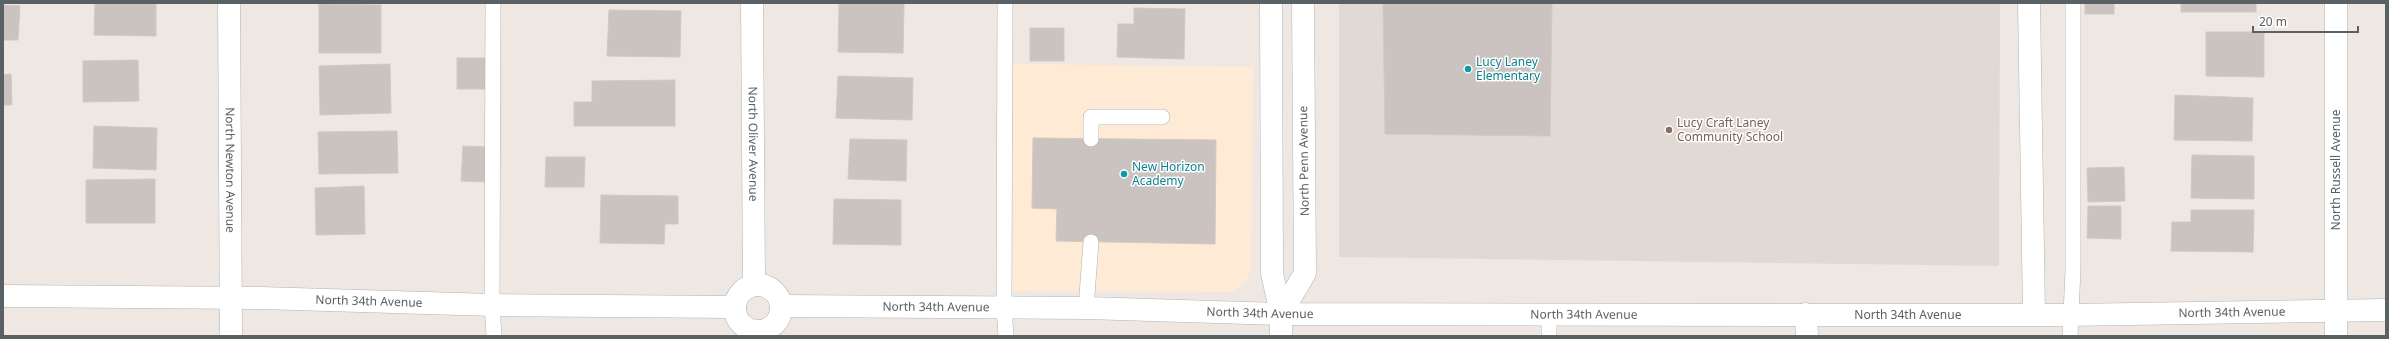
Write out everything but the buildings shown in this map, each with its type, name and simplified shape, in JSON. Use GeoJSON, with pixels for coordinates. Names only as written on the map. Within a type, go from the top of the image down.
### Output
{"type":"FeatureCollection","features":[{"type":"Feature","properties":{"kind":"street","name":"North Newton Avenue"},"geometry":{"type":"LineString","coordinates":[[229,3],[231,336]]}},
{"type":"Feature","properties":{"kind":"street","name":"North Oliver Avenue"},"geometry":{"type":"LineString","coordinates":[[752,3],[754,285]]}},
{"type":"Feature","properties":{"kind":"street","name":"North Penn Avenue"},"geometry":{"type":"LineString","coordinates":[[1271,3],[1272,273],[1282,314],[1281,336]]}},
{"type":"Feature","properties":{"kind":"street","name":"North Penn Avenue"},"geometry":{"type":"LineString","coordinates":[[1282,314],[1305,273],[1303,3]]}},
{"type":"Feature","properties":{"kind":"street"},"geometry":{"type":"LineString","coordinates":[[2029,3],[2034,314]]}},
{"type":"Feature","properties":{"kind":"street","name":"North Russell Avenue"},"geometry":{"type":"LineString","coordinates":[[2336,3],[2336,336]]}},
{"type":"Feature","properties":{"kind":"street"},"geometry":{"type":"LineString","coordinates":[[754,285],[770,287],[780,299],[781,306],[781,313],[774,325],[768,329],[754,333],[742,325],[735,307],[741,293],[754,285]]}},
{"type":"Feature","properties":{"kind":"street","name":"North 34th Avenue"},"geometry":{"type":"LineString","coordinates":[[3,296],[231,299],[261,298],[492,305],[735,307]]}},
{"type":"Feature","properties":{"kind":"street","name":"North 34th Avenue"},"geometry":{"type":"LineString","coordinates":[[781,306],[1086,308],[1282,314],[2034,314],[2069,325],[2336,311],[2386,310]]}},
{"type":"Feature","properties":{"kind":"street"},"geometry":{"type":"LineString","coordinates":[[1806,314],[1807,336]]}},
{"type":"Feature","properties":{"kind":"lane"},"geometry":{"type":"LineString","coordinates":[[493,3],[492,305],[494,336]]}},
{"type":"Feature","properties":{"kind":"lane"},"geometry":{"type":"LineString","coordinates":[[1005,3],[1004,308],[1006,336]]}},
{"type":"Feature","properties":{"kind":"lane"},"geometry":{"type":"LineString","coordinates":[[2069,325],[2074,270],[2073,3]]}},
{"type":"Feature","properties":{"kind":"lane"},"geometry":{"type":"LineString","coordinates":[[1091,138],[1091,117],[1162,117]]}},
{"type":"Feature","properties":{"kind":"lane"},"geometry":{"type":"LineString","coordinates":[[1086,308],[1091,242]]}},
{"type":"Feature","properties":{"kind":"lane"},"geometry":{"type":"LineString","coordinates":[[1549,313],[1549,336]]}},
{"type":"Feature","properties":{"kind":"shaded area","name":"Lucy Craft Laney Community School"},"geometry":{"type":"Polygon","coordinates":[[[1339,3],[2000,3],[1999,266],[1339,257],[1339,3]]]}},
{"type":"Feature","properties":{"kind":"shaded area"},"geometry":{"type":"Polygon","coordinates":[[[1010,64],[1253,67],[1251,269],[1245,283],[1232,292],[1008,291],[1010,64]]]}},
{"type":"Feature","properties":{"kind":"place","name":"Lucy Laney Elementary"},"geometry":{"type":"Point","coordinates":[1468,69]}},
{"type":"Feature","properties":{"kind":"place","name":"Lucy Craft Laney Community School"},"geometry":{"type":"Point","coordinates":[1669,130]}},
{"type":"Feature","properties":{"kind":"place","name":"New Horizon Academy"},"geometry":{"type":"Point","coordinates":[1124,174]}}]}
